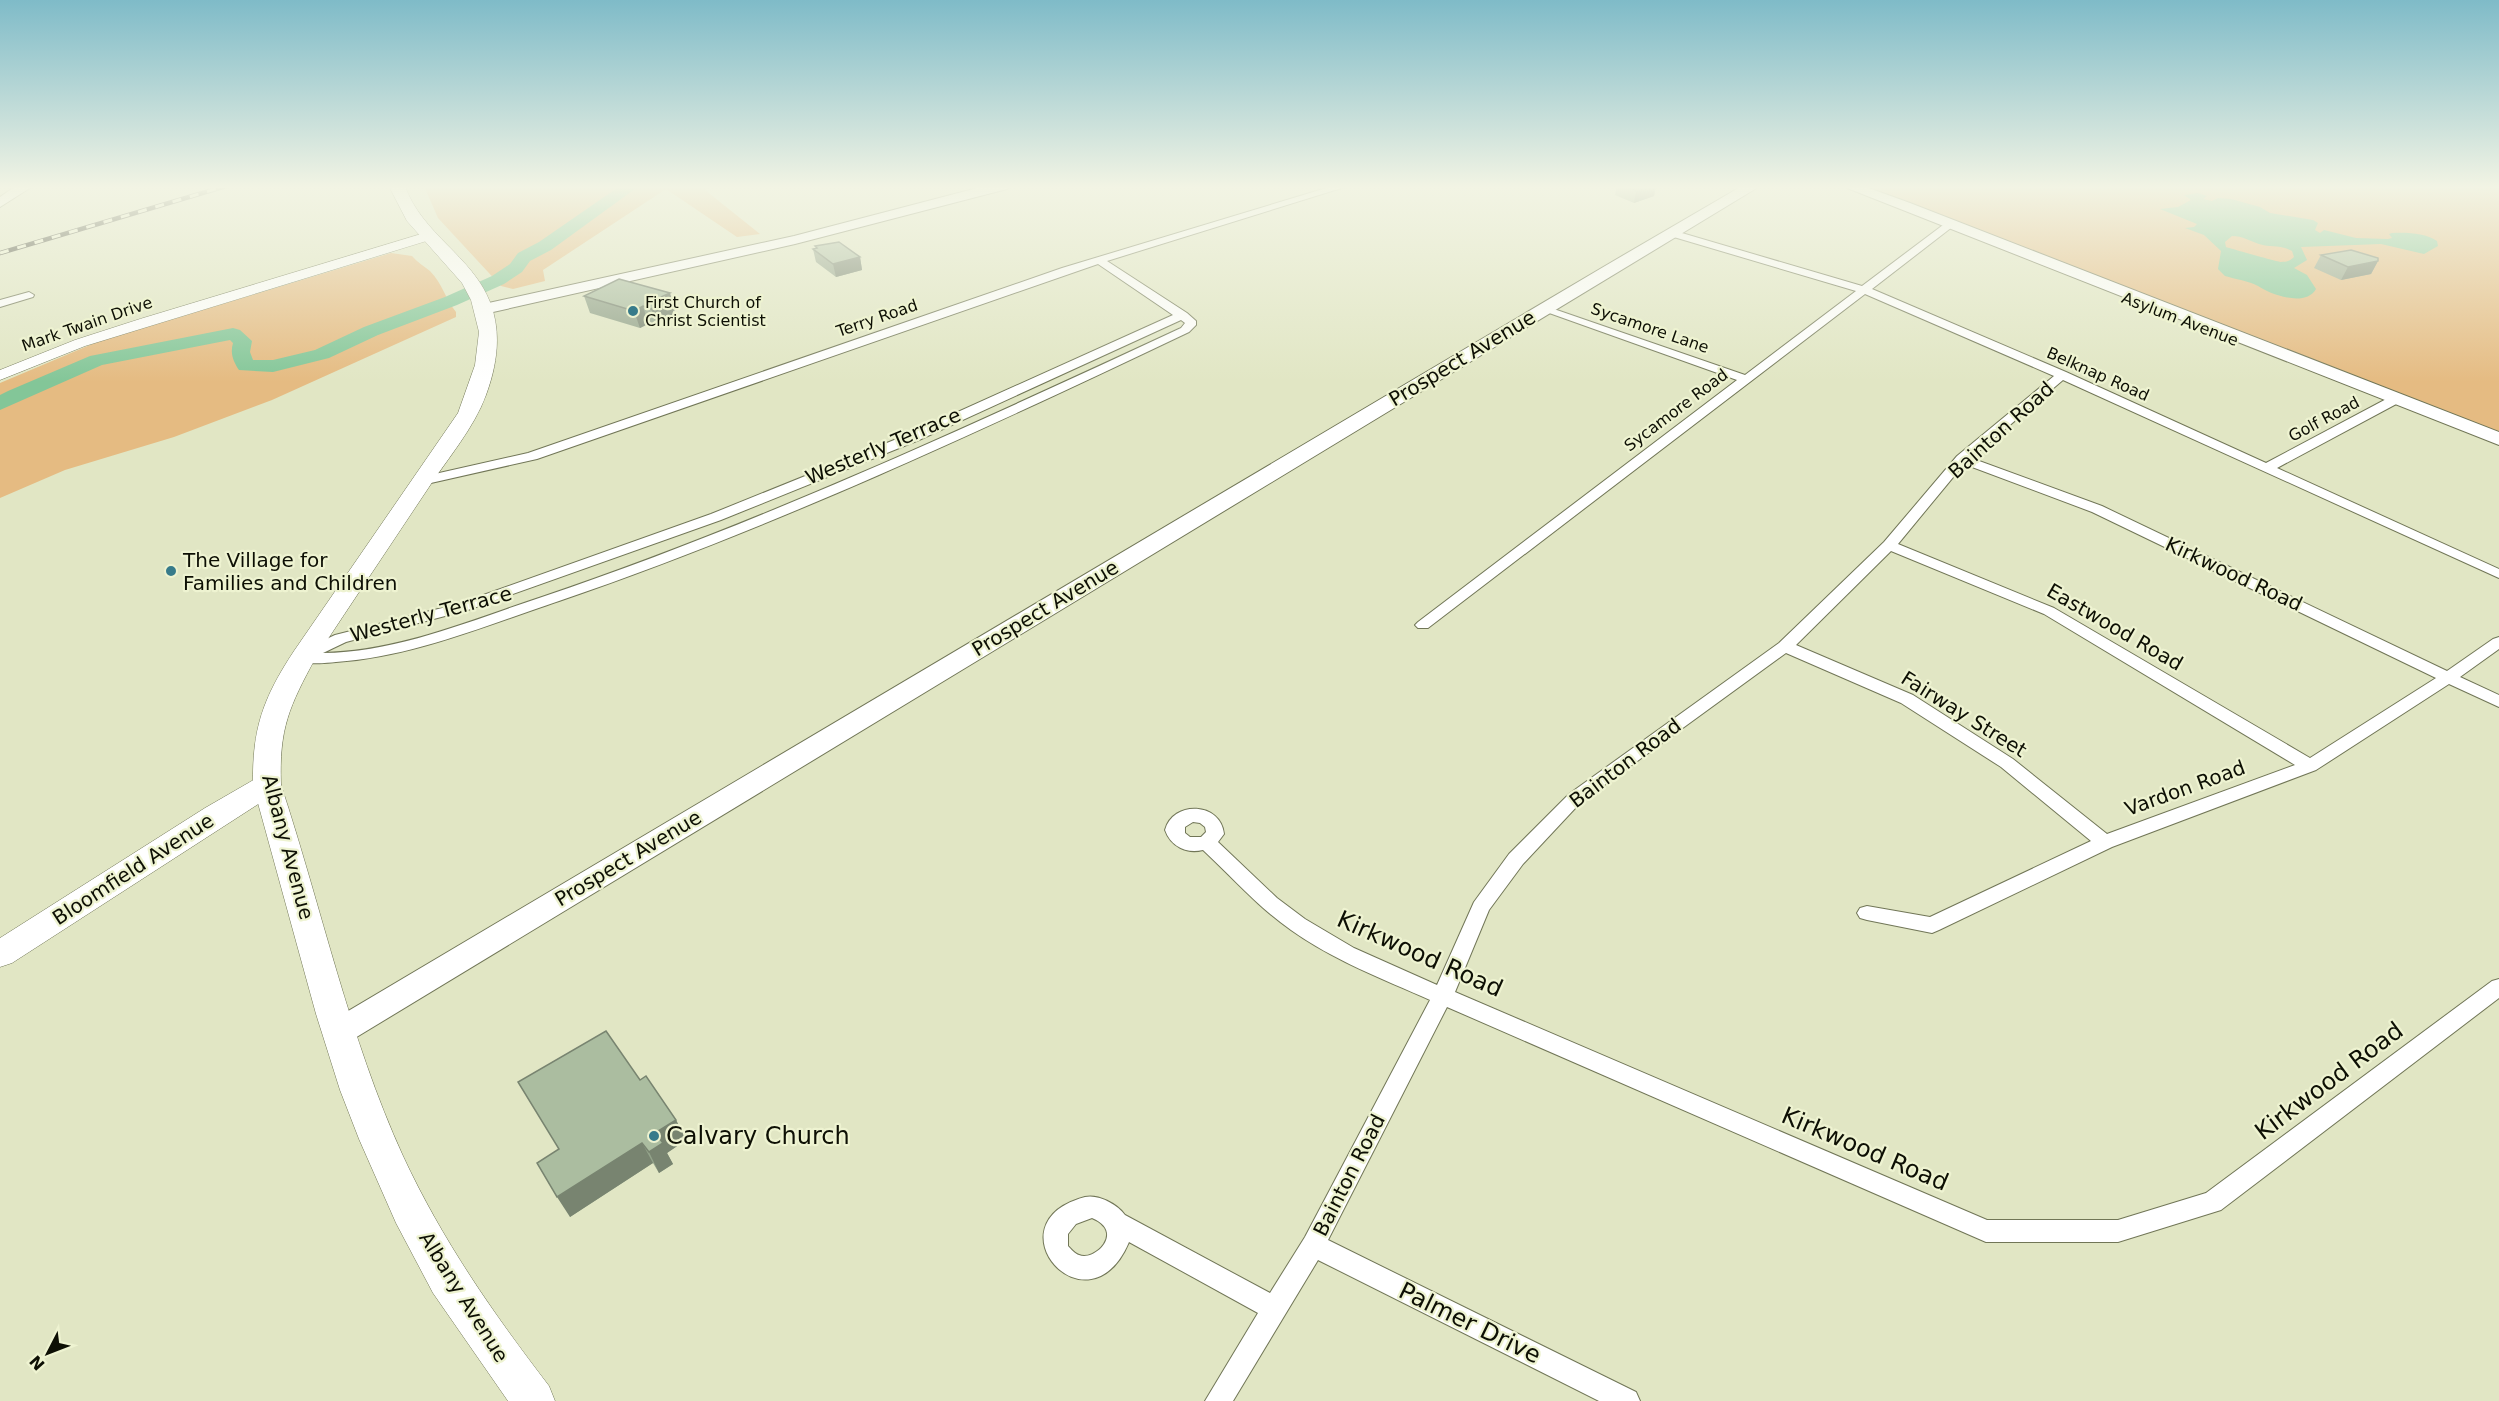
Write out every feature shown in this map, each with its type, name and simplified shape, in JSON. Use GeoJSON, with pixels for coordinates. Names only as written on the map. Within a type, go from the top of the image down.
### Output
{"type":"FeatureCollection","features":[{"type":"Feature","properties":{"kind":"main road"},"geometry":{"type":"LineString","coordinates":[[441,251],[478,296],[510,297],[548,286],[720,251]]}},
{"type":"Feature","properties":{"kind":"main road","name":"Prospect Avenue"},"geometry":{"type":"LineString","coordinates":[[339,1032],[1640,251]]}},
{"type":"Feature","properties":{"kind":"main road","name":"Asylum Avenue"},"geometry":{"type":"LineString","coordinates":[[2015,251],[2393,400],[2499,439]]}},
{"type":"Feature","properties":{"kind":"main road","name":"Albany Avenue"},"geometry":{"type":"LineString","coordinates":[[478,296],[488,340],[479,389],[468,413],[303,657],[278,707],[269,732],[265,753],[267,786],[339,1032],[364,1105],[406,1203],[453,1287],[477,1324],[534,1401]]}},
{"type":"Feature","properties":{"kind":"main road","name":"Asylum Avenue"},"geometry":{"type":"LineString","coordinates":[[2393,400],[2499,445]]}},
{"type":"Feature","properties":{"kind":"main road","name":"Bloomfield Avenue"},"geometry":{"type":"LineString","coordinates":[[0,954],[215,816],[267,786]]}},
{"type":"Feature","properties":{"kind":"street","name":"Mark Twain Drive"},"geometry":{"type":"LineString","coordinates":[[0,375],[80,343],[377,251]]}},
{"type":"Feature","properties":{"kind":"street","name":"Terry Road"},"geometry":{"type":"LineString","coordinates":[[422,481],[532,456],[1128,251]]}},
{"type":"Feature","properties":{"kind":"street","name":"Belknap Road"},"geometry":{"type":"LineString","coordinates":[[1733,251],[1864,290],[2061,375],[2499,574]]}},
{"type":"Feature","properties":{"kind":"street","name":"Sycamore Road"},"geometry":{"type":"LineString","coordinates":[[1423,625],[1916,251]]}},
{"type":"Feature","properties":{"kind":"street"},"geometry":{"type":"LineString","coordinates":[[1099,260],[1183,315]]}},
{"type":"Feature","properties":{"kind":"street"},"geometry":{"type":"LineString","coordinates":[[0,304],[29,295]]}},
{"type":"Feature","properties":{"kind":"street","name":"Sycamore Lane"},"geometry":{"type":"LineString","coordinates":[[1544,309],[1745,379]]}},
{"type":"Feature","properties":{"kind":"street","name":"Westerly Terrace"},"geometry":{"type":"LineString","coordinates":[[1183,315],[1192,323],[1185,330],[1013,411],[860,478],[647,564],[532,606],[426,640],[342,658],[320,660],[303,657],[341,638],[463,607],[716,517],[915,437],[1183,315]]}},
{"type":"Feature","properties":{"kind":"street","name":"Bainton Road"},"geometry":{"type":"LineString","coordinates":[[1218,1401],[1312,1245],[1443,995],[1481,907],[1516,859],[1575,798],[1785,646],[1889,545],[1962,459],[2061,375]]}},
{"type":"Feature","properties":{"kind":"street","name":"Golf Road"},"geometry":{"type":"LineString","coordinates":[[2267,468],[2393,400]]}},
{"type":"Feature","properties":{"kind":"street","name":"Kirkwood Road"},"geometry":{"type":"LineString","coordinates":[[1962,459],[2097,509],[2499,702]]}},
{"type":"Feature","properties":{"kind":"street","name":"Eastwood Road"},"geometry":{"type":"LineString","coordinates":[[1889,545],[2049,611],[2310,766]]}},
{"type":"Feature","properties":{"kind":"street","name":"Vardon Road"},"geometry":{"type":"LineString","coordinates":[[1867,913],[1932,925],[2105,842],[2310,766],[2449,677],[2499,642]]}},
{"type":"Feature","properties":{"kind":"street","name":"Fairway Street"},"geometry":{"type":"LineString","coordinates":[[1785,646],[1908,699],[2007,763],[2105,842]]}},
{"type":"Feature","properties":{"kind":"street","name":"Kirkwood Road"},"geometry":{"type":"LineString","coordinates":[[1207,842],[1280,910],[1310,933],[1398,977],[1986,1231],[2118,1231],[2213,1202],[2499,987]]}},
{"type":"Feature","properties":{"kind":"street"},"geometry":{"type":"LineString","coordinates":[[1117,1223],[1274,1308]]}},
{"type":"Feature","properties":{"kind":"street","name":"Palmer Drive"},"geometry":{"type":"LineString","coordinates":[[1312,1245],[1627,1401]]}},
{"type":"Feature","properties":{"kind":"shaded area"},"geometry":{"type":"Polygon","coordinates":[[[469,251],[571,251],[543,270],[545,281],[513,289],[501,286],[469,251]]]}},
{"type":"Feature","properties":{"kind":"shaded area"},"geometry":{"type":"Polygon","coordinates":[[[2025,251],[2499,251],[2499,437],[2025,251]]]}},
{"type":"Feature","properties":{"kind":"shaded area"},"geometry":{"type":"Polygon","coordinates":[[[2221,251],[2242,251],[2281,262],[2294,257],[2292,251],[2303,251],[2307,260],[2294,268],[2307,275],[2316,289],[2304,298],[2287,298],[2225,276],[2218,269],[2221,251]]]}},
{"type":"Feature","properties":{"kind":"shaded area"},"geometry":{"type":"Polygon","coordinates":[[[391,253],[412,256],[430,271],[456,312],[456,317],[272,400],[174,437],[65,470],[0,498],[0,383],[97,342],[391,253]]]}},
{"type":"Feature","properties":{"kind":"building"},"geometry":{"type":"Polygon","coordinates":[[[816,251],[852,251],[860,257],[833,264],[816,251]]]}},
{"type":"Feature","properties":{"kind":"building"},"geometry":{"type":"Polygon","coordinates":[[[2356,251],[2378,258],[2378,261],[2348,267],[2321,255],[2356,251]]]}},
{"type":"Feature","properties":{"kind":"building"},"geometry":{"type":"Polygon","coordinates":[[[619,279],[670,293],[661,297],[669,299],[651,309],[643,306],[634,311],[584,296],[619,279]]]}},
{"type":"Feature","properties":{"kind":"building","name":"Calvary Church"},"geometry":{"type":"Polygon","coordinates":[[[606,1031],[640,1080],[646,1076],[676,1120],[655,1133],[663,1143],[649,1152],[642,1143],[557,1197],[537,1163],[559,1149],[518,1082],[606,1031]]]}},
{"type":"Feature","properties":{"kind":"waterway"},"geometry":{"type":"LineString","coordinates":[[0,404],[15,395],[97,360],[233,334],[243,341],[240,352],[246,366],[273,366],[322,354],[371,331],[451,301],[498,280],[516,268],[524,257],[535,251]]}},
{"type":"Feature","properties":{"kind":"railway"},"geometry":{"type":"LineString","coordinates":[[0,253],[5,251]]}},
{"type":"Feature","properties":{"kind":"place","name":"First Church of Christ Scientist"},"geometry":{"type":"Point","coordinates":[633,311]}},
{"type":"Feature","properties":{"kind":"place","name":"The Village for Families and Children"},"geometry":{"type":"Point","coordinates":[171,571]}},
{"type":"Feature","properties":{"kind":"place","name":"Calvary Church"},"geometry":{"type":"Point","coordinates":[654,1136]}}]}
